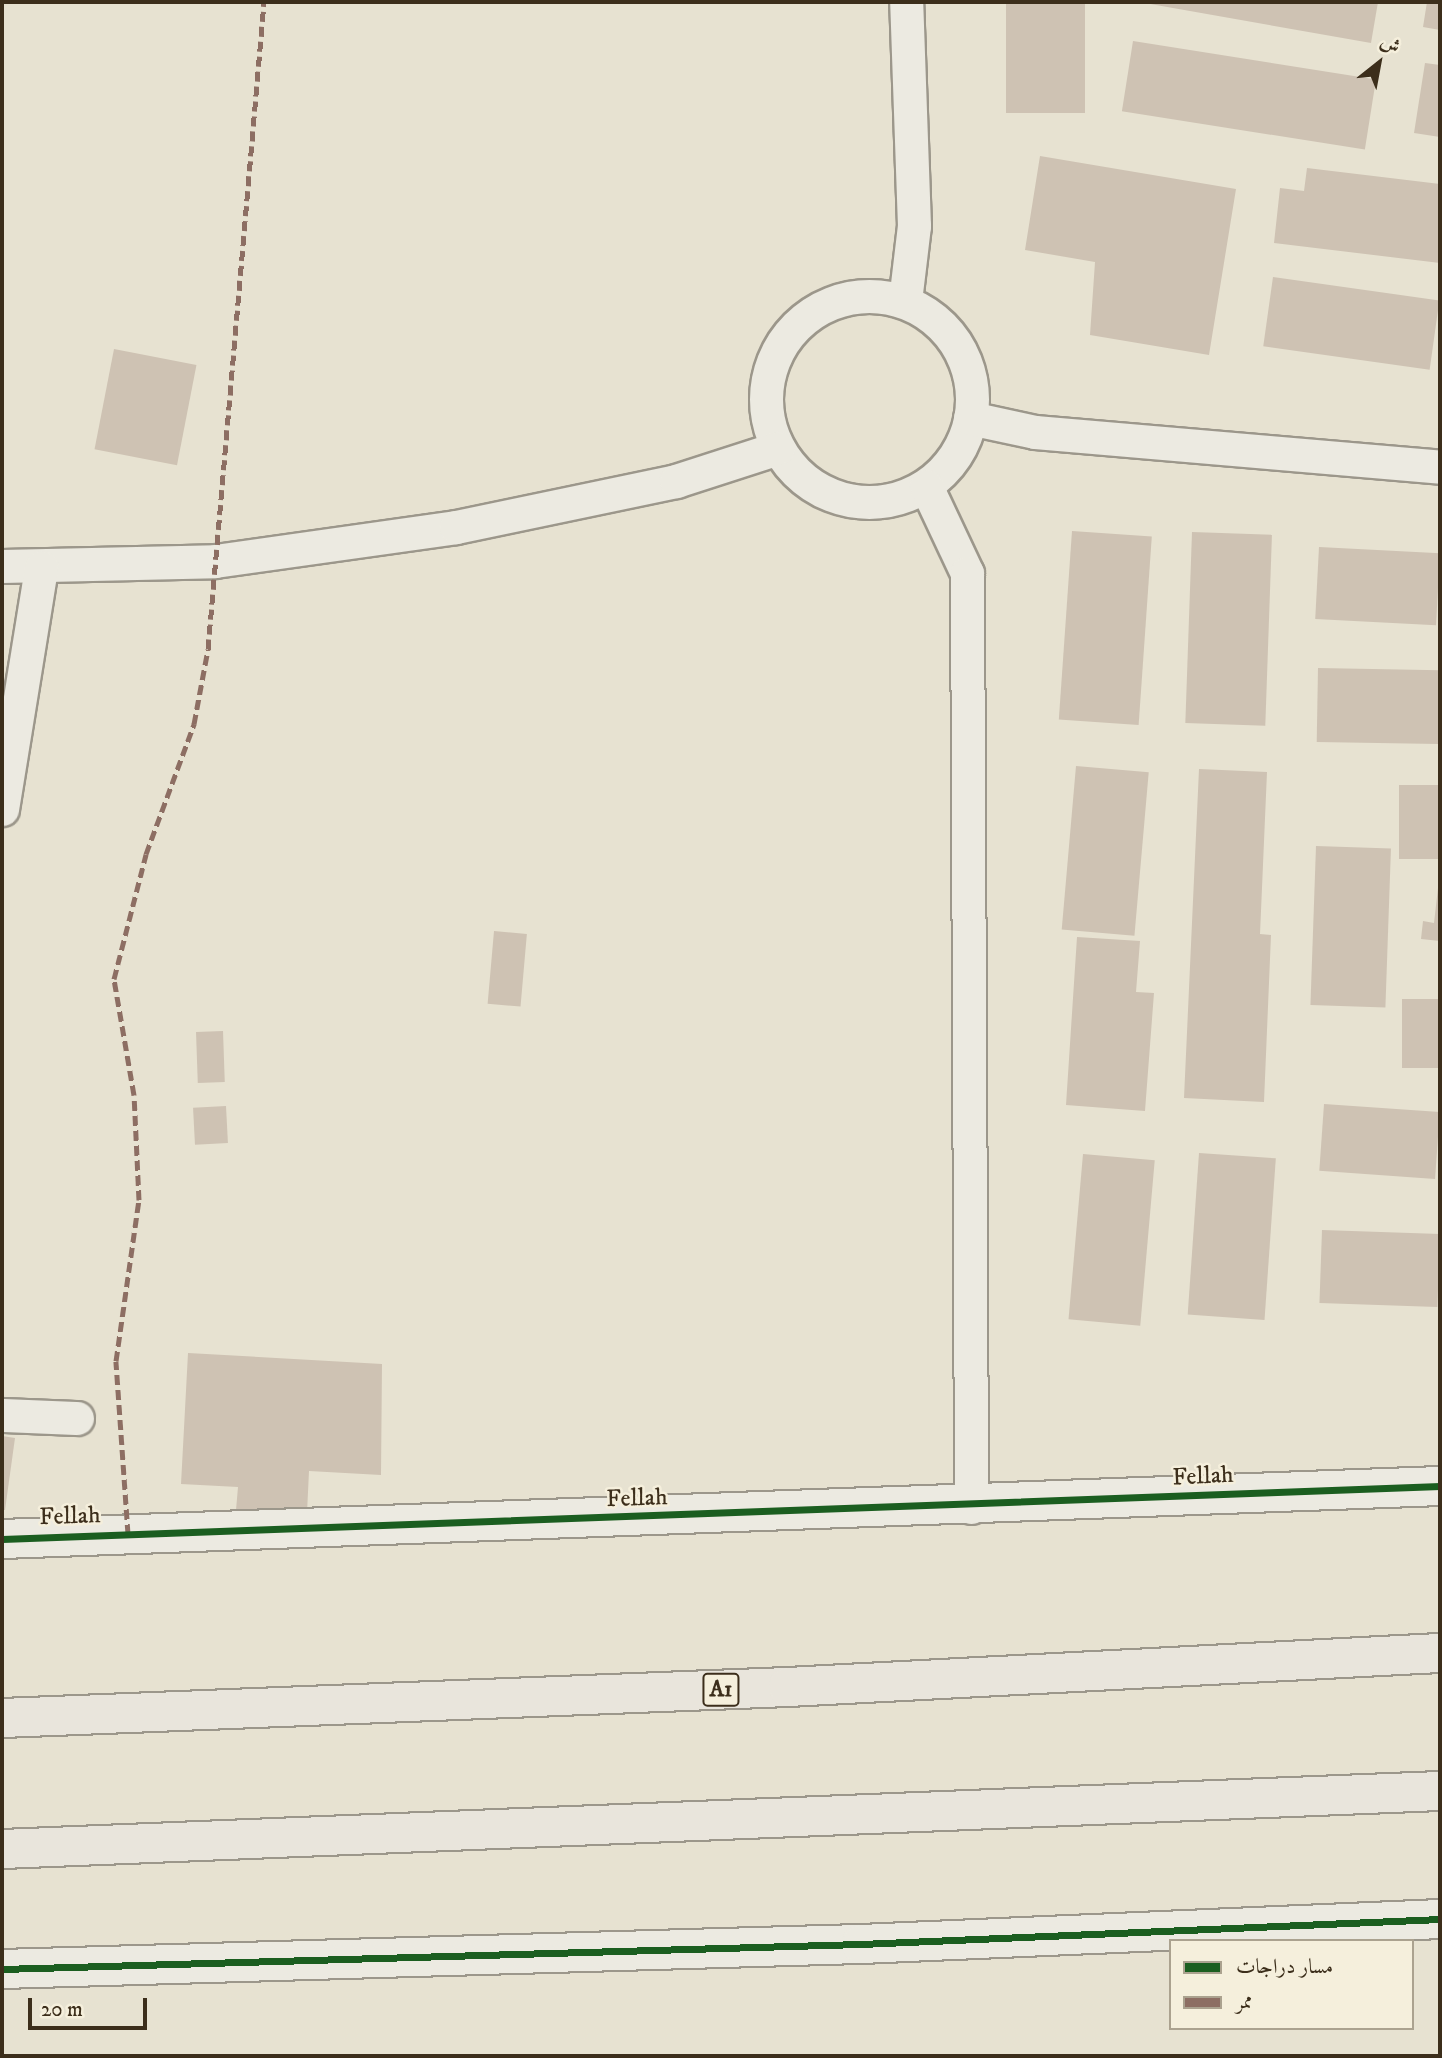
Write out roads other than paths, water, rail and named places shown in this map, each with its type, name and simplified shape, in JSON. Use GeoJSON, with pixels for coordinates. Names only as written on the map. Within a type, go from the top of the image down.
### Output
{"type":"FeatureCollection","features":[{"type":"Feature","properties":{"kind":"highway","name":"A1"},"geometry":{"type":"LineString","coordinates":[[2,1718],[1440,1653]]}},
{"type":"Feature","properties":{"kind":"highway"},"geometry":{"type":"LineString","coordinates":[[2,1849],[1440,1791]]}},
{"type":"Feature","properties":{"kind":"street"},"geometry":{"type":"LineString","coordinates":[[905,301],[914,226],[906,2]]}},
{"type":"Feature","properties":{"kind":"street"},"geometry":{"type":"LineString","coordinates":[[869,295],[905,301],[934,317],[956,341],[970,371],[970,418],[951,465],[926,486],[895,500],[831,496],[800,477],[778,449],[766,415],[767,379],[779,346],[795,327],[834,301],[869,295]]}},
{"type":"Feature","properties":{"kind":"street"},"geometry":{"type":"LineString","coordinates":[[970,418],[1035,432],[1440,467]]}},
{"type":"Feature","properties":{"kind":"street"},"geometry":{"type":"LineString","coordinates":[[2,566],[215,561],[456,527],[676,481],[778,449]]}},
{"type":"Feature","properties":{"kind":"street"},"geometry":{"type":"LineString","coordinates":[[926,486],[967,573],[971,1507]]}},
{"type":"Feature","properties":{"kind":"street"},"geometry":{"type":"LineString","coordinates":[[2,809],[41,567]]}},
{"type":"Feature","properties":{"kind":"street"},"geometry":{"type":"LineString","coordinates":[[2,1415],[77,1418]]}},
{"type":"Feature","properties":{"kind":"street","name":"Fellah"},"geometry":{"type":"LineString","coordinates":[[2,1539],[971,1507],[1440,1486]]}},
{"type":"Feature","properties":{"kind":"street"},"geometry":{"type":"LineString","coordinates":[[2,1969],[848,1944],[1440,1919]]}}]}
